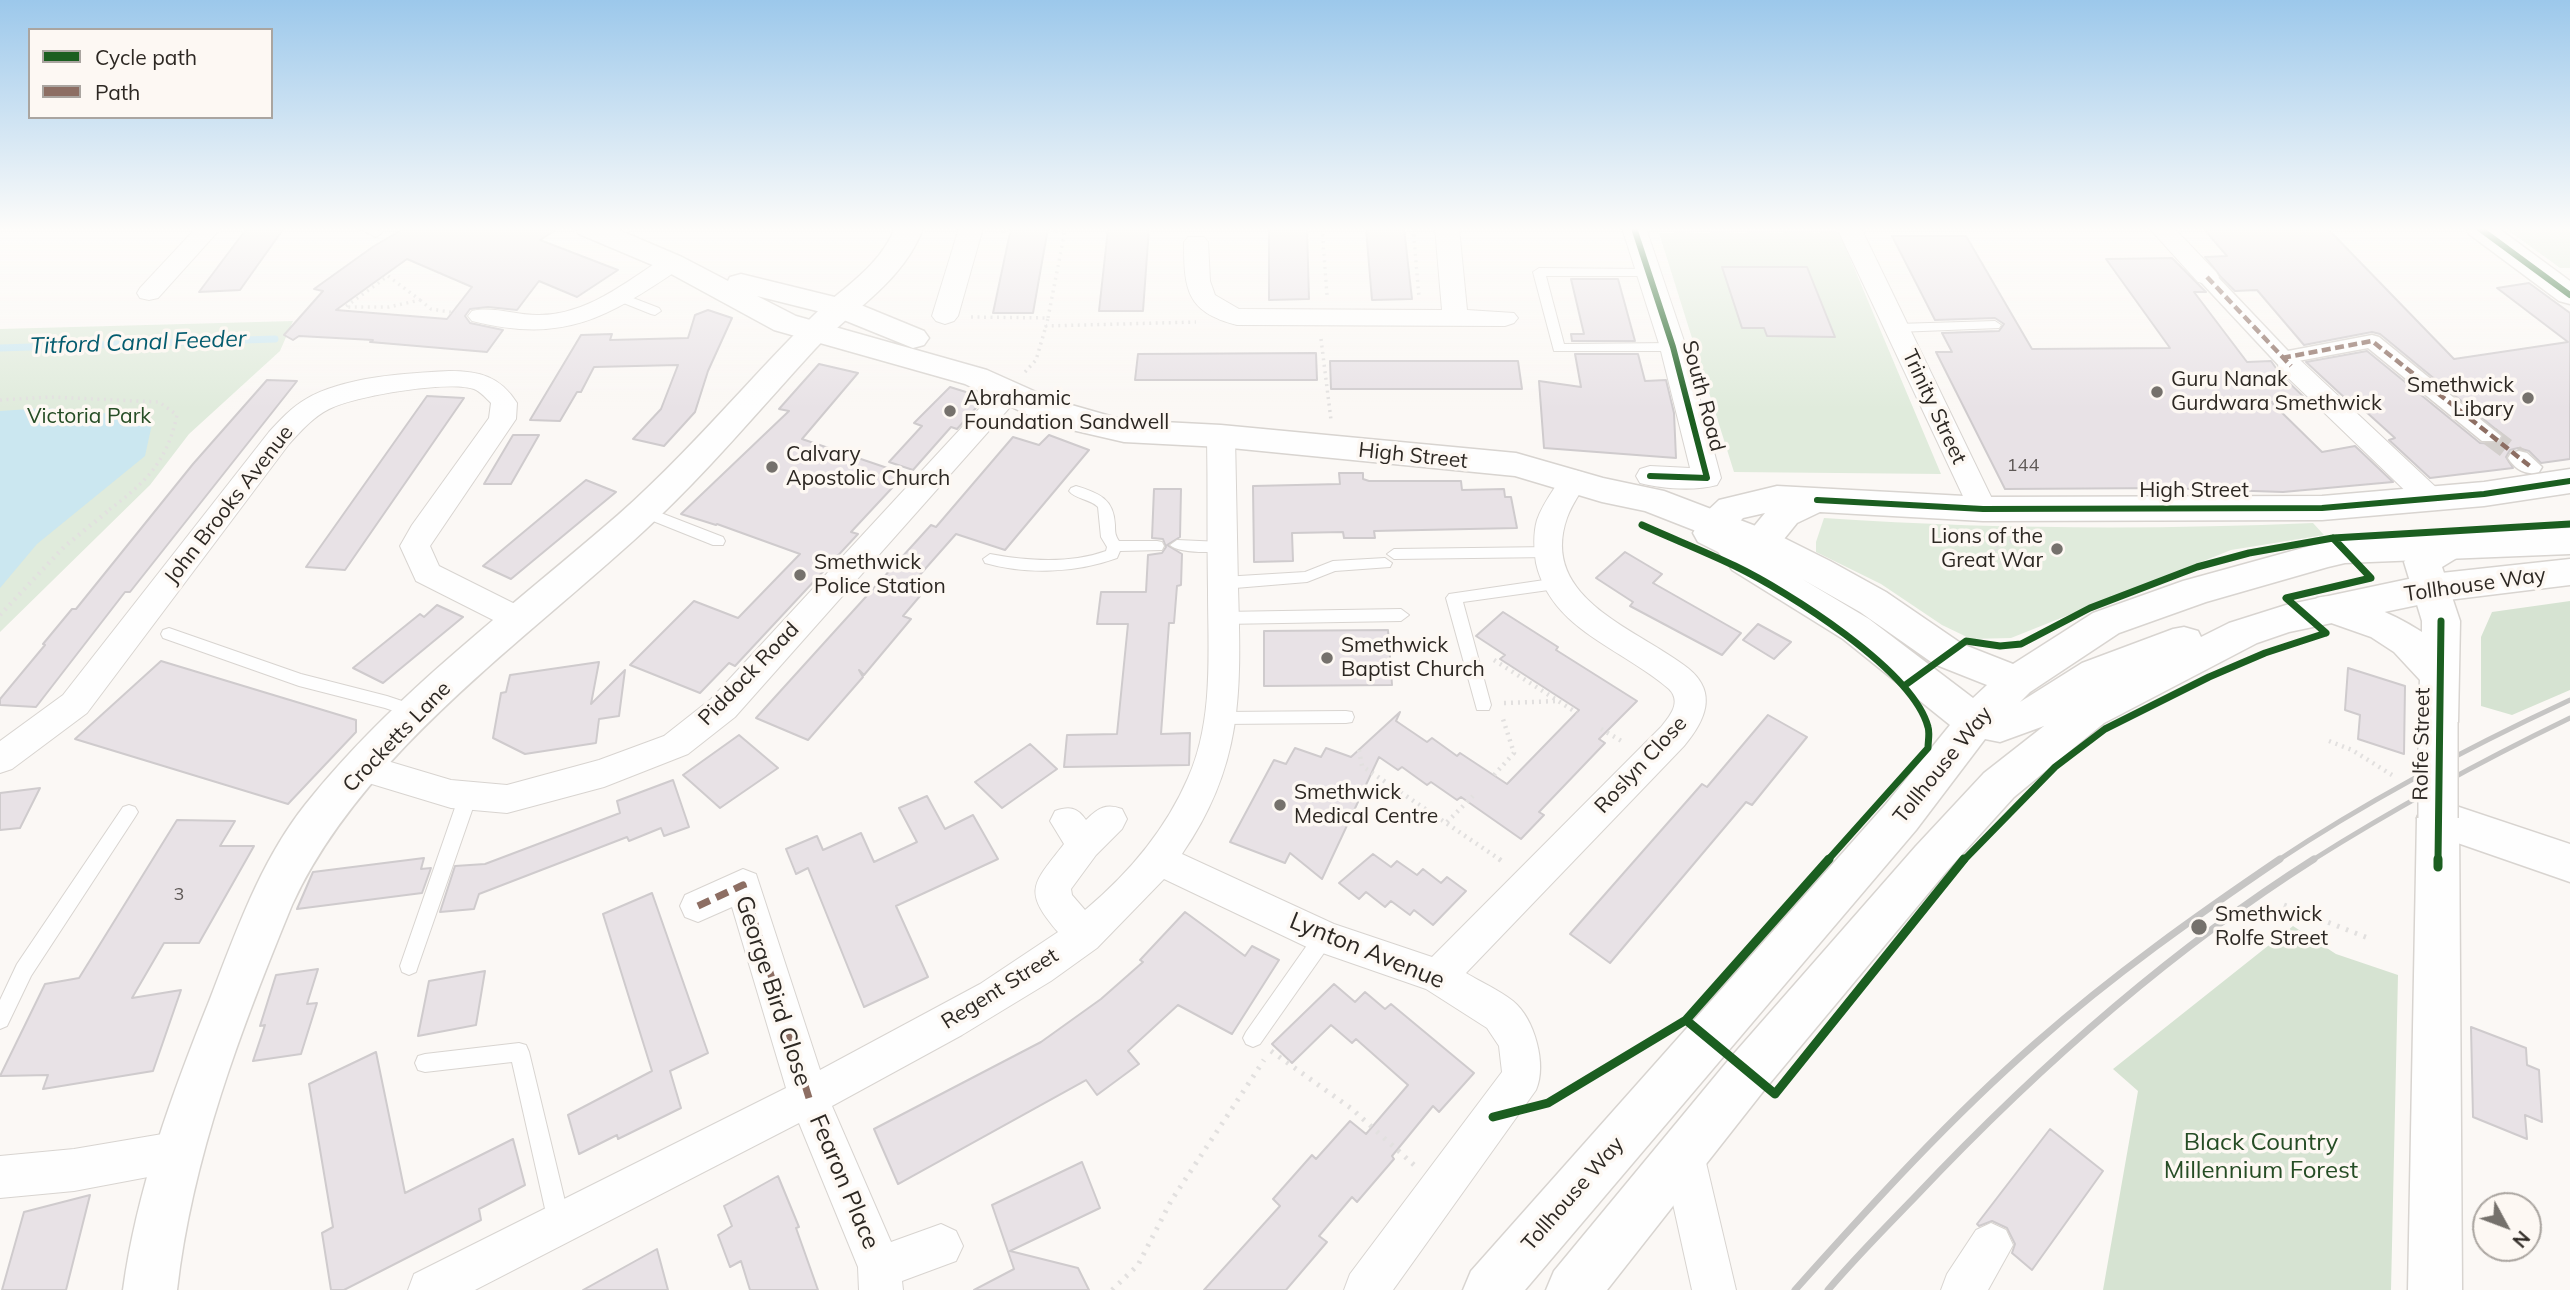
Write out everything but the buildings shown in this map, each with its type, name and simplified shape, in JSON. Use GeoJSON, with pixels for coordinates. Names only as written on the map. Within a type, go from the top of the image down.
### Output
{"type":"FeatureCollection","features":[{"type":"Feature","properties":{"kind":"main road","name":"High Street"},"geometry":{"type":"LineString","coordinates":[[719,288],[785,323],[828,320],[976,377],[1016,383],[1042,408],[1084,422],[1124,431],[1221,436],[1516,465],[1652,500],[1716,524]]}},
{"type":"Feature","properties":{"kind":"main road","name":"Crocketts Lane"},"geometry":{"type":"LineString","coordinates":[[150,1290],[163,1208],[187,1118],[257,930],[279,882],[320,818],[417,713],[643,511],[685,471],[828,320],[865,288]]}},
{"type":"Feature","properties":{"kind":"main road","name":"High Street"},"geometry":{"type":"LineString","coordinates":[[2016,681],[1948,654],[1873,602],[1731,543],[1712,533],[1716,524],[1731,509],[1777,498],[1983,509],[2322,508],[2431,499],[2570,481]]}},
{"type":"Feature","properties":{"kind":"main road","name":"High Street"},"geometry":{"type":"LineString","coordinates":[[1588,485],[1639,514],[1754,552],[1975,722]]}},
{"type":"Feature","properties":{"kind":"main road","name":"High Street"},"geometry":{"type":"LineString","coordinates":[[1754,552],[1784,514],[1817,500]]}},
{"type":"Feature","properties":{"kind":"main road","name":"Tollhouse Way"},"geometry":{"type":"LineString","coordinates":[[1490,1290],[1901,817],[1975,722],[2016,681],[2106,623],[2196,591],[2328,554],[2345,550],[2570,541]]}},
{"type":"Feature","properties":{"kind":"main road","name":"Rolfe Street"},"geometry":{"type":"LineString","coordinates":[[2435,1290],[2441,621],[2422,562],[2447,547]]}},
{"type":"Feature","properties":{"kind":"main road"},"geometry":{"type":"LineString","coordinates":[[2106,623],[2197,606],[2343,569],[2385,563],[2432,588]]}},
{"type":"Feature","properties":{"kind":"main road","name":"Tollhouse Way"},"geometry":{"type":"LineString","coordinates":[[1573,1290],[1774,1042],[1931,859],[1999,785],[2090,712],[2244,633],[2330,608],[2432,588],[2570,572]]}},
{"type":"Feature","properties":{"kind":"main road","name":"Rolfe Street"},"geometry":{"type":"LineString","coordinates":[[2330,608],[2390,631],[2408,642],[2440,677]]}},
{"type":"Feature","properties":{"kind":"main road"},"geometry":{"type":"LineString","coordinates":[[1975,722],[2000,726],[2037,712],[2096,674],[2173,643],[2244,633]]}},
{"type":"Feature","properties":{"kind":"main road"},"geometry":{"type":"LineString","coordinates":[[2438,818],[2506,844],[2570,863]]}},
{"type":"Feature","properties":{"kind":"street"},"geometry":{"type":"LineString","coordinates":[[149,293],[153,288]]}},
{"type":"Feature","properties":{"kind":"street"},"geometry":{"type":"LineString","coordinates":[[481,316],[542,324],[575,318],[633,288]]}},
{"type":"Feature","properties":{"kind":"street"},"geometry":{"type":"LineString","coordinates":[[922,304],[948,309],[954,288]]}},
{"type":"Feature","properties":{"kind":"street"},"geometry":{"type":"LineString","coordinates":[[1198,288],[1202,299],[1217,312],[1237,317],[1505,317]]}},
{"type":"Feature","properties":{"kind":"street"},"geometry":{"type":"LineString","coordinates":[[1452,288],[1455,317]]}},
{"type":"Feature","properties":{"kind":"street","name":"South Road"},"geometry":{"type":"LineString","coordinates":[[1650,476],[1707,478],[1673,347],[1653,288]]}},
{"type":"Feature","properties":{"kind":"street","name":"Trinity Street"},"geometry":{"type":"LineString","coordinates":[[1878,288],[1983,509]]}},
{"type":"Feature","properties":{"kind":"street"},"geometry":{"type":"LineString","coordinates":[[2218,288],[2287,362],[2431,499]]}},
{"type":"Feature","properties":{"kind":"street"},"geometry":{"type":"LineString","coordinates":[[2287,362],[2372,341],[2490,436]]}},
{"type":"Feature","properties":{"kind":"street","name":"John Brooks Avenue"},"geometry":{"type":"LineString","coordinates":[[0,759],[75,704],[279,438],[303,412],[323,400],[358,389],[460,378],[478,381],[494,388],[504,403],[502,419],[422,532],[415,546],[427,573],[520,620]]}},
{"type":"Feature","properties":{"kind":"street","name":"Piddock Road"},"geometry":{"type":"LineString","coordinates":[[364,768],[451,794],[507,799],[604,773],[677,745],[723,708],[1016,383]]}},
{"type":"Feature","properties":{"kind":"street","name":"Regent Street"},"geometry":{"type":"LineString","coordinates":[[430,1290],[559,1222],[809,1098],[988,1001],[1084,936],[1132,890],[1181,825],[1205,778],[1218,736],[1224,687],[1221,436]]}},
{"type":"Feature","properties":{"kind":"street","name":"Roslyn Close"},"geometry":{"type":"LineString","coordinates":[[1437,976],[1679,728],[1690,711],[1692,701],[1689,689],[1670,671],[1580,613],[1567,602],[1558,584],[1549,534],[1556,509],[1588,485]]}},
{"type":"Feature","properties":{"kind":"street"},"geometry":{"type":"LineString","coordinates":[[1084,936],[1054,901],[1053,886],[1075,832],[1110,819]]}},
{"type":"Feature","properties":{"kind":"street","name":"Lynton Avenue"},"geometry":{"type":"LineString","coordinates":[[1157,859],[1324,937],[1437,976],[1501,1015],[1517,1042],[1522,1077],[1366,1290]]}},
{"type":"Feature","properties":{"kind":"street","name":"George Bird Close"},"geometry":{"type":"LineString","coordinates":[[698,906],[743,885],[809,1098]]}},
{"type":"Feature","properties":{"kind":"street","name":"Fearon Place"},"geometry":{"type":"LineString","coordinates":[[809,1098],[881,1278],[942,1246]]}},
{"type":"Feature","properties":{"kind":"street"},"geometry":{"type":"LineString","coordinates":[[0,1177],[74,1170],[180,1151]]}},
{"type":"Feature","properties":{"kind":"street"},"geometry":{"type":"LineString","coordinates":[[1683,1154],[1711,1276]]}},
{"type":"Feature","properties":{"kind":"street"},"geometry":{"type":"LineString","coordinates":[[1963,1290],[1991,1245]]}},
{"type":"Feature","properties":{"kind":"lane"},"geometry":{"type":"LineString","coordinates":[[1543,288],[1559,348],[1673,347]]}},
{"type":"Feature","properties":{"kind":"lane"},"geometry":{"type":"LineString","coordinates":[[620,297],[655,311]]}},
{"type":"Feature","properties":{"kind":"lane"},"geometry":{"type":"LineString","coordinates":[[1897,328],[1995,325]]}},
{"type":"Feature","properties":{"kind":"lane"},"geometry":{"type":"LineString","coordinates":[[1076,491],[1104,502],[1108,508],[1108,537],[1115,546]]}},
{"type":"Feature","properties":{"kind":"lane"},"geometry":{"type":"LineString","coordinates":[[643,511],[718,541]]}},
{"type":"Feature","properties":{"kind":"lane"},"geometry":{"type":"LineString","coordinates":[[1177,545],[1223,583],[1401,615]]}},
{"type":"Feature","properties":{"kind":"lane"},"geometry":{"type":"LineString","coordinates":[[1115,546],[1157,546]]}},
{"type":"Feature","properties":{"kind":"lane"},"geometry":{"type":"LineString","coordinates":[[990,559],[1012,564],[1089,562],[1112,554],[1115,546]]}},
{"type":"Feature","properties":{"kind":"lane"},"geometry":{"type":"LineString","coordinates":[[1223,583],[1307,577],[1333,566],[1389,559],[1551,552]]}},
{"type":"Feature","properties":{"kind":"lane"},"geometry":{"type":"LineString","coordinates":[[1483,705],[1454,598],[1558,584]]}},
{"type":"Feature","properties":{"kind":"lane"},"geometry":{"type":"LineString","coordinates":[[169,634],[299,680],[387,702],[417,713]]}},
{"type":"Feature","properties":{"kind":"lane"},"geometry":{"type":"LineString","coordinates":[[1221,718],[1346,717]]}},
{"type":"Feature","properties":{"kind":"lane"},"geometry":{"type":"LineString","coordinates":[[409,966],[468,796]]}},
{"type":"Feature","properties":{"kind":"lane"},"geometry":{"type":"LineString","coordinates":[[0,1020],[24,970],[129,812]]}},
{"type":"Feature","properties":{"kind":"lane"},"geometry":{"type":"LineString","coordinates":[[1253,1038],[1324,937]]}},
{"type":"Feature","properties":{"kind":"lane"},"geometry":{"type":"LineString","coordinates":[[425,1063],[519,1052],[559,1222]]}},
{"type":"Feature","properties":{"kind":"path"},"geometry":{"type":"LineString","coordinates":[[371,288],[345,307],[389,307],[422,300]]}},
{"type":"Feature","properties":{"kind":"path"},"geometry":{"type":"LineString","coordinates":[[405,288],[431,309],[481,316]]}},
{"type":"Feature","properties":{"kind":"path"},"geometry":{"type":"LineString","coordinates":[[1016,383],[1036,359],[1054,288]]}},
{"type":"Feature","properties":{"kind":"path"},"geometry":{"type":"LineString","coordinates":[[1323,288],[1331,421]]}},
{"type":"Feature","properties":{"kind":"path"},"geometry":{"type":"LineString","coordinates":[[1419,288],[1422,318]]}},
{"type":"Feature","properties":{"kind":"path"},"geometry":{"type":"LineString","coordinates":[[948,309],[1048,318]]}},
{"type":"Feature","properties":{"kind":"path"},"geometry":{"type":"LineString","coordinates":[[1046,326],[1228,322],[1237,317]]}},
{"type":"Feature","properties":{"kind":"path"},"geometry":{"type":"LineString","coordinates":[[0,400],[51,397],[159,401],[177,415],[174,439],[158,467],[124,499],[74,538],[0,615]]}},
{"type":"Feature","properties":{"kind":"path"},"geometry":{"type":"LineString","coordinates":[[2002,564],[1994,547],[2033,533]]}},
{"type":"Feature","properties":{"kind":"path"},"geometry":{"type":"LineString","coordinates":[[1492,659],[1577,713]]}},
{"type":"Feature","properties":{"kind":"path"},"geometry":{"type":"LineString","coordinates":[[1483,705],[1559,701]]}},
{"type":"Feature","properties":{"kind":"path"},"geometry":{"type":"LineString","coordinates":[[2329,741],[2352,750],[2392,775]]}},
{"type":"Feature","properties":{"kind":"path"},"geometry":{"type":"LineString","coordinates":[[1359,750],[1362,766],[1530,881]]}},
{"type":"Feature","properties":{"kind":"path"},"geometry":{"type":"LineString","coordinates":[[1447,822],[1473,796]]}},
{"type":"Feature","properties":{"kind":"path"},"geometry":{"type":"LineString","coordinates":[[2284,905],[2368,938]]}},
{"type":"Feature","properties":{"kind":"path"},"geometry":{"type":"LineString","coordinates":[[1253,1038],[1352,1109],[1441,1189]]}},
{"type":"Feature","properties":{"kind":"path"},"geometry":{"type":"LineString","coordinates":[[1112,1290],[1138,1265],[1171,1201],[1270,1050]]}},
{"type":"Feature","properties":{"kind":"green space"},"geometry":{"type":"Polygon","coordinates":[[[1676,288],[1863,288],[1941,474],[1734,472],[1676,288]]]}},
{"type":"Feature","properties":{"kind":"green space","name":"Victoria Park"},"geometry":{"type":"Polygon","coordinates":[[[293,321],[280,351],[189,434],[150,485],[0,632],[0,329],[293,321]]]}},
{"type":"Feature","properties":{"kind":"green space"},"geometry":{"type":"Polygon","coordinates":[[[1824,518],[2068,527],[2313,523],[2324,535],[2231,550],[2011,638],[1971,639],[1942,625],[1881,584],[1816,552],[1816,542],[1824,518]]]}},
{"type":"Feature","properties":{"kind":"green space"},"geometry":{"type":"Polygon","coordinates":[[[2570,601],[2570,690],[2512,715],[2481,706],[2481,637],[2492,612],[2570,601]]]}},
{"type":"Feature","properties":{"kind":"green space","name":"Black Country Millennium Forest"},"geometry":{"type":"Polygon","coordinates":[[[2293,926],[2336,954],[2398,975],[2391,1290],[2103,1290],[2138,1091],[2113,1069],[2293,926]]]}},
{"type":"Feature","properties":{"kind":"water"},"geometry":{"type":"Polygon","coordinates":[[[45,408],[136,416],[152,424],[145,456],[37,544],[0,588],[0,411],[45,408]]]}},
{"type":"Feature","properties":{"kind":"waterway","name":"Titford Canal Feeder"},"geometry":{"type":"LineString","coordinates":[[0,348],[275,339]]}},
{"type":"Feature","properties":{"kind":"tunnel"},"geometry":{"type":"LineString","coordinates":[[2490,436],[2519,458]]}},
{"type":"Feature","properties":{"kind":"railway"},"geometry":{"type":"LineString","coordinates":[[2278,860],[2420,775],[2570,700]]}},
{"type":"Feature","properties":{"kind":"railway"},"geometry":{"type":"LineString","coordinates":[[2311,861],[2439,786],[2570,718]]}},
{"type":"Feature","properties":{"kind":"railway"},"geometry":{"type":"LineString","coordinates":[[1828,1290],[1960,1150],[2055,1059],[2154,974],[2259,895],[2314,859]]}},
{"type":"Feature","properties":{"kind":"railway"},"geometry":{"type":"LineString","coordinates":[[1795,1290],[1942,1131],[2037,1042],[2155,947],[2278,860]]}},
{"type":"Feature","properties":{"kind":"marked path"},"geometry":{"type":"LineString","coordinates":[[2218,288],[2291,366]]}},
{"type":"Feature","properties":{"kind":"marked path"},"geometry":{"type":"LineString","coordinates":[[2282,358],[2372,341],[2531,467]]}},
{"type":"Feature","properties":{"kind":"marked path"},"geometry":{"type":"LineString","coordinates":[[698,906],[743,885],[809,1098]]}},
{"type":"Feature","properties":{"kind":"cycle path"},"geometry":{"type":"LineString","coordinates":[[1650,476],[1707,478],[1673,347],[1654,288]]}},
{"type":"Feature","properties":{"kind":"cycle path"},"geometry":{"type":"LineString","coordinates":[[2561,288],[2570,295]]}},
{"type":"Feature","properties":{"kind":"cycle path"},"geometry":{"type":"LineString","coordinates":[[1817,500],[1983,509],[2322,508],[2484,494],[2570,481]]}},
{"type":"Feature","properties":{"kind":"cycle path"},"geometry":{"type":"LineString","coordinates":[[1904,686],[1966,641],[2000,646],[2021,644],[2090,608],[2197,567],[2249,553],[2333,538],[2570,524]]}},
{"type":"Feature","properties":{"kind":"cycle path"},"geometry":{"type":"LineString","coordinates":[[1493,1117],[1548,1103],[1686,1020],[1928,748],[1928,727],[1919,706],[1875,659],[1814,613],[1756,577],[1642,525]]}},
{"type":"Feature","properties":{"kind":"cycle path"},"geometry":{"type":"LineString","coordinates":[[2326,633],[2286,598],[2371,578],[2333,538]]}},
{"type":"Feature","properties":{"kind":"cycle path"},"geometry":{"type":"LineString","coordinates":[[2438,867],[2441,621]]}},
{"type":"Feature","properties":{"kind":"cycle path"},"geometry":{"type":"LineString","coordinates":[[1686,1020],[1775,1094],[1966,857],[2055,767],[2105,729],[2209,677],[2265,653],[2326,633]]}},
{"type":"Feature","properties":{"kind":"place","name":"Guru Nanak Gurdwara Smethwick"},"geometry":{"type":"Point","coordinates":[2157,392]}},
{"type":"Feature","properties":{"kind":"place","name":"Smethwick Libary"},"geometry":{"type":"Point","coordinates":[2528,398]}},
{"type":"Feature","properties":{"kind":"place","name":"Abrahamic Foundation Sandwell"},"geometry":{"type":"Point","coordinates":[950,411]}},
{"type":"Feature","properties":{"kind":"place","name":"Calvary Apostolic Church"},"geometry":{"type":"Point","coordinates":[772,467]}},
{"type":"Feature","properties":{"kind":"place","name":"Lions of the Great War"},"geometry":{"type":"Point","coordinates":[2057,549]}},
{"type":"Feature","properties":{"kind":"place","name":"Smethwick Police Station"},"geometry":{"type":"Point","coordinates":[800,575]}},
{"type":"Feature","properties":{"kind":"place","name":"Smethwick Baptist Church"},"geometry":{"type":"Point","coordinates":[1327,658]}},
{"type":"Feature","properties":{"kind":"place","name":"Smethwick Medical Centre"},"geometry":{"type":"Point","coordinates":[1280,805]}},
{"type":"Feature","properties":{"kind":"place","name":"Smethwick Rolfe Street"},"geometry":{"type":"Point","coordinates":[2199,927]}}]}
